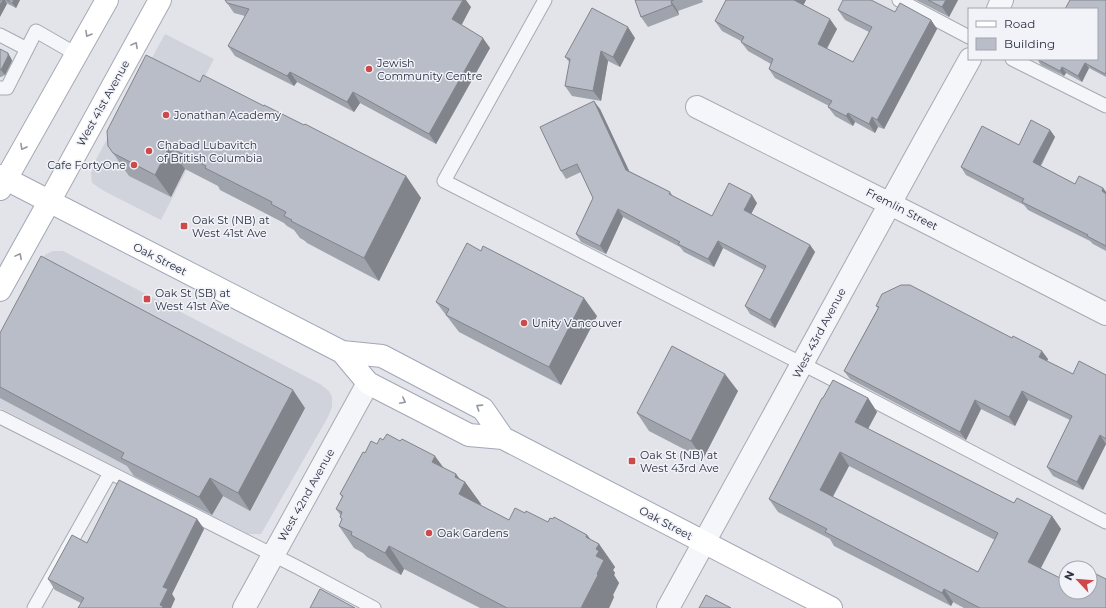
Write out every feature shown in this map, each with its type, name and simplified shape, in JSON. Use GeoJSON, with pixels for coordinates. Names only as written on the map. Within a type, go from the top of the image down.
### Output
{"type":"FeatureCollection","features":[{"type":"Feature","properties":{"kind":"main road"},"geometry":{"type":"LineString","coordinates":[[2,181],[107,0]]}},
{"type":"Feature","properties":{"kind":"main road","name":"West 41st Avenue"},"geometry":{"type":"LineString","coordinates":[[0,290],[160,0]]}},
{"type":"Feature","properties":{"kind":"main road","name":"Oak Street"},"geometry":{"type":"LineString","coordinates":[[2,181],[49,202],[342,352],[382,356],[483,409],[503,438]]}},
{"type":"Feature","properties":{"kind":"main road","name":"Oak Street"},"geometry":{"type":"LineString","coordinates":[[342,352],[368,383],[469,435],[503,438],[831,608]]}},
{"type":"Feature","properties":{"kind":"street","name":"West 43rd Avenue"},"geometry":{"type":"LineString","coordinates":[[668,608],[969,60]]}},
{"type":"Feature","properties":{"kind":"street","name":"Fremlin Street"},"geometry":{"type":"LineString","coordinates":[[697,107],[890,203],[1106,314]]}},
{"type":"Feature","properties":{"kind":"street","name":"West 42nd Avenue"},"geometry":{"type":"LineString","coordinates":[[244,608],[368,383]]}},
{"type":"Feature","properties":{"kind":"lane"},"geometry":{"type":"LineString","coordinates":[[545,0],[444,181],[1106,522]]}},
{"type":"Feature","properties":{"kind":"lane"},"geometry":{"type":"LineString","coordinates":[[898,0],[968,36]]}},
{"type":"Feature","properties":{"kind":"lane"},"geometry":{"type":"LineString","coordinates":[[0,88],[6,88],[36,32],[76,54]]}},
{"type":"Feature","properties":{"kind":"lane"},"geometry":{"type":"LineString","coordinates":[[2,40],[27,49]]}},
{"type":"Feature","properties":{"kind":"lane"},"geometry":{"type":"LineString","coordinates":[[1014,60],[1106,106]]}},
{"type":"Feature","properties":{"kind":"lane"},"geometry":{"type":"LineString","coordinates":[[0,417],[374,608]]}},
{"type":"Feature","properties":{"kind":"lane"},"geometry":{"type":"LineString","coordinates":[[34,608],[110,473]]}},
{"type":"Feature","properties":{"kind":"shaded area"},"geometry":{"type":"Polygon","coordinates":[[[165,34],[214,59],[180,124],[204,136],[161,220],[104,191],[92,183],[91,174],[94,163],[165,34]]]}},
{"type":"Feature","properties":{"kind":"shaded area"},"geometry":{"type":"Polygon","coordinates":[[[53,251],[63,251],[320,384],[329,391],[332,397],[332,407],[328,417],[261,534],[248,534],[0,408],[0,333],[42,258],[46,254],[53,251]]]}},
{"type":"Feature","properties":{"kind":"building"},"geometry":{"type":"Polygon","coordinates":[[[7,0],[14,0],[12,3],[7,0]]]}},
{"type":"Feature","properties":{"kind":"building","name":"Jewish Community Centre"},"geometry":{"type":"Polygon","coordinates":[[[225,0],[463,0],[452,19],[483,38],[429,134],[353,92],[347,102],[290,72],[287,76],[228,46],[249,9],[227,3],[225,0]]]}},
{"type":"Feature","properties":{"kind":"building"},"geometry":{"type":"Polygon","coordinates":[[[635,0],[674,0],[671,1],[672,5],[641,17],[635,0]]]}},
{"type":"Feature","properties":{"kind":"building"},"geometry":{"type":"Polygon","coordinates":[[[726,0],[794,0],[830,19],[818,44],[853,62],[872,27],[838,10],[843,0],[871,0],[895,12],[900,3],[931,20],[877,120],[872,117],[869,124],[848,113],[846,116],[828,107],[832,101],[769,69],[773,59],[741,42],[744,37],[715,21],[726,0]]]}},
{"type":"Feature","properties":{"kind":"building"},"geometry":{"type":"Polygon","coordinates":[[[928,0],[946,0],[942,7],[928,0]]]}},
{"type":"Feature","properties":{"kind":"building"},"geometry":{"type":"Polygon","coordinates":[[[1070,0],[1106,0],[1105,74],[1085,63],[1078,76],[1062,67],[1060,71],[1039,60],[1098,60],[1098,8],[1066,8],[1070,0]]]}},
{"type":"Feature","properties":{"kind":"building"},"geometry":{"type":"Polygon","coordinates":[[[592,8],[628,27],[613,57],[601,51],[593,91],[565,86],[570,59],[565,57],[592,8]]]}},
{"type":"Feature","properties":{"kind":"building"},"geometry":{"type":"Polygon","coordinates":[[[0,49],[8,53],[1,70],[0,70],[0,49]]]}},
{"type":"Feature","properties":{"kind":"building"},"geometry":{"type":"Polygon","coordinates":[[[146,55],[200,82],[203,75],[264,106],[304,125],[305,124],[406,176],[364,258],[291,221],[292,220],[284,216],[286,212],[271,204],[272,202],[205,168],[206,166],[169,147],[155,175],[113,153],[108,146],[107,131],[146,55]]]}},
{"type":"Feature","properties":{"kind":"building"},"geometry":{"type":"Polygon","coordinates":[[[594,101],[626,170],[670,192],[669,194],[712,216],[729,183],[752,195],[744,210],[810,245],[770,320],[745,306],[766,266],[718,241],[708,259],[678,244],[680,242],[618,209],[600,246],[576,234],[593,198],[577,164],[561,171],[540,127],[594,101]]]}},
{"type":"Feature","properties":{"kind":"building"},"geometry":{"type":"Polygon","coordinates":[[[1031,120],[1050,130],[1033,162],[1075,184],[1079,176],[1103,188],[1102,191],[1106,194],[1106,246],[1087,236],[1088,235],[1022,202],[1024,199],[961,167],[982,126],[1019,145],[1031,120]]]}},
{"type":"Feature","properties":{"kind":"building","name":"Unity Vancouver"},"geometry":{"type":"Polygon","coordinates":[[[467,243],[481,251],[483,246],[584,298],[549,367],[446,315],[449,309],[436,302],[467,243]]]}},
{"type":"Feature","properties":{"kind":"building"},"geometry":{"type":"Polygon","coordinates":[[[41,256],[293,390],[238,493],[210,478],[199,497],[121,458],[124,453],[0,387],[0,333],[41,256]]]}},
{"type":"Feature","properties":{"kind":"building"},"geometry":{"type":"Polygon","coordinates":[[[901,285],[910,285],[1012,338],[1013,336],[1042,351],[1039,357],[1073,374],[1079,361],[1106,375],[1106,439],[1100,435],[1077,482],[1047,467],[1072,416],[1022,391],[1009,417],[975,400],[960,432],[844,371],[879,307],[876,306],[882,294],[901,285]]]}},
{"type":"Feature","properties":{"kind":"building"},"geometry":{"type":"Polygon","coordinates":[[[672,346],[725,374],[691,441],[637,413],[672,346]]]}},
{"type":"Feature","properties":{"kind":"building"},"geometry":{"type":"Polygon","coordinates":[[[833,380],[868,398],[855,422],[1014,503],[1017,498],[1052,516],[1028,562],[1058,577],[1058,600],[1098,600],[1098,575],[1106,579],[1106,608],[980,608],[944,589],[942,593],[825,532],[827,529],[769,499],[833,380]],[[840,452],[820,490],[978,572],[998,533],[840,452]]]}},
{"type":"Feature","properties":{"kind":"building","name":"Oak Gardens"},"geometry":{"type":"Polygon","coordinates":[[[387,434],[400,441],[402,439],[435,456],[432,462],[456,474],[455,477],[465,482],[459,494],[509,520],[515,508],[525,513],[526,511],[548,522],[550,518],[553,519],[554,517],[587,535],[586,537],[599,544],[596,549],[599,551],[596,556],[604,560],[581,608],[507,608],[389,546],[385,553],[351,535],[352,532],[339,526],[342,519],[340,517],[342,512],[336,509],[343,496],[340,494],[363,452],[365,453],[371,441],[377,444],[380,438],[383,440],[387,434]]]}},
{"type":"Feature","properties":{"kind":"building"},"geometry":{"type":"Polygon","coordinates":[[[119,480],[197,519],[163,587],[168,589],[160,605],[163,606],[162,608],[78,608],[84,598],[48,579],[72,535],[87,543],[119,480]]]}},
{"type":"Feature","properties":{"kind":"building"},"geometry":{"type":"Polygon","coordinates":[[[320,589],[355,608],[310,608],[320,589]]]}},
{"type":"Feature","properties":{"kind":"building"},"geometry":{"type":"Polygon","coordinates":[[[706,595],[731,608],[699,608],[706,595]]]}},
{"type":"Feature","properties":{"kind":"place","name":"Jewish Community Centre"},"geometry":{"type":"Point","coordinates":[369,69]}},
{"type":"Feature","properties":{"kind":"place","name":"Jonathan Academy"},"geometry":{"type":"Point","coordinates":[166,115]}},
{"type":"Feature","properties":{"kind":"place","name":"Chabad Lubavitch of British Columbia"},"geometry":{"type":"Point","coordinates":[149,151]}},
{"type":"Feature","properties":{"kind":"place","name":"Cafe FortyOne"},"geometry":{"type":"Point","coordinates":[134,165]}},
{"type":"Feature","properties":{"kind":"place","name":"Oak St (NB) at West 41st Ave"},"geometry":{"type":"Point","coordinates":[184,226]}},
{"type":"Feature","properties":{"kind":"place","name":"Oak St (SB) at West 41st Ave"},"geometry":{"type":"Point","coordinates":[147,299]}},
{"type":"Feature","properties":{"kind":"place","name":"Unity Vancouver"},"geometry":{"type":"Point","coordinates":[524,323]}},
{"type":"Feature","properties":{"kind":"place","name":"Oak St (NB) at West 43rd Ave"},"geometry":{"type":"Point","coordinates":[632,461]}},
{"type":"Feature","properties":{"kind":"place","name":"Oak Gardens"},"geometry":{"type":"Point","coordinates":[429,533]}}]}
